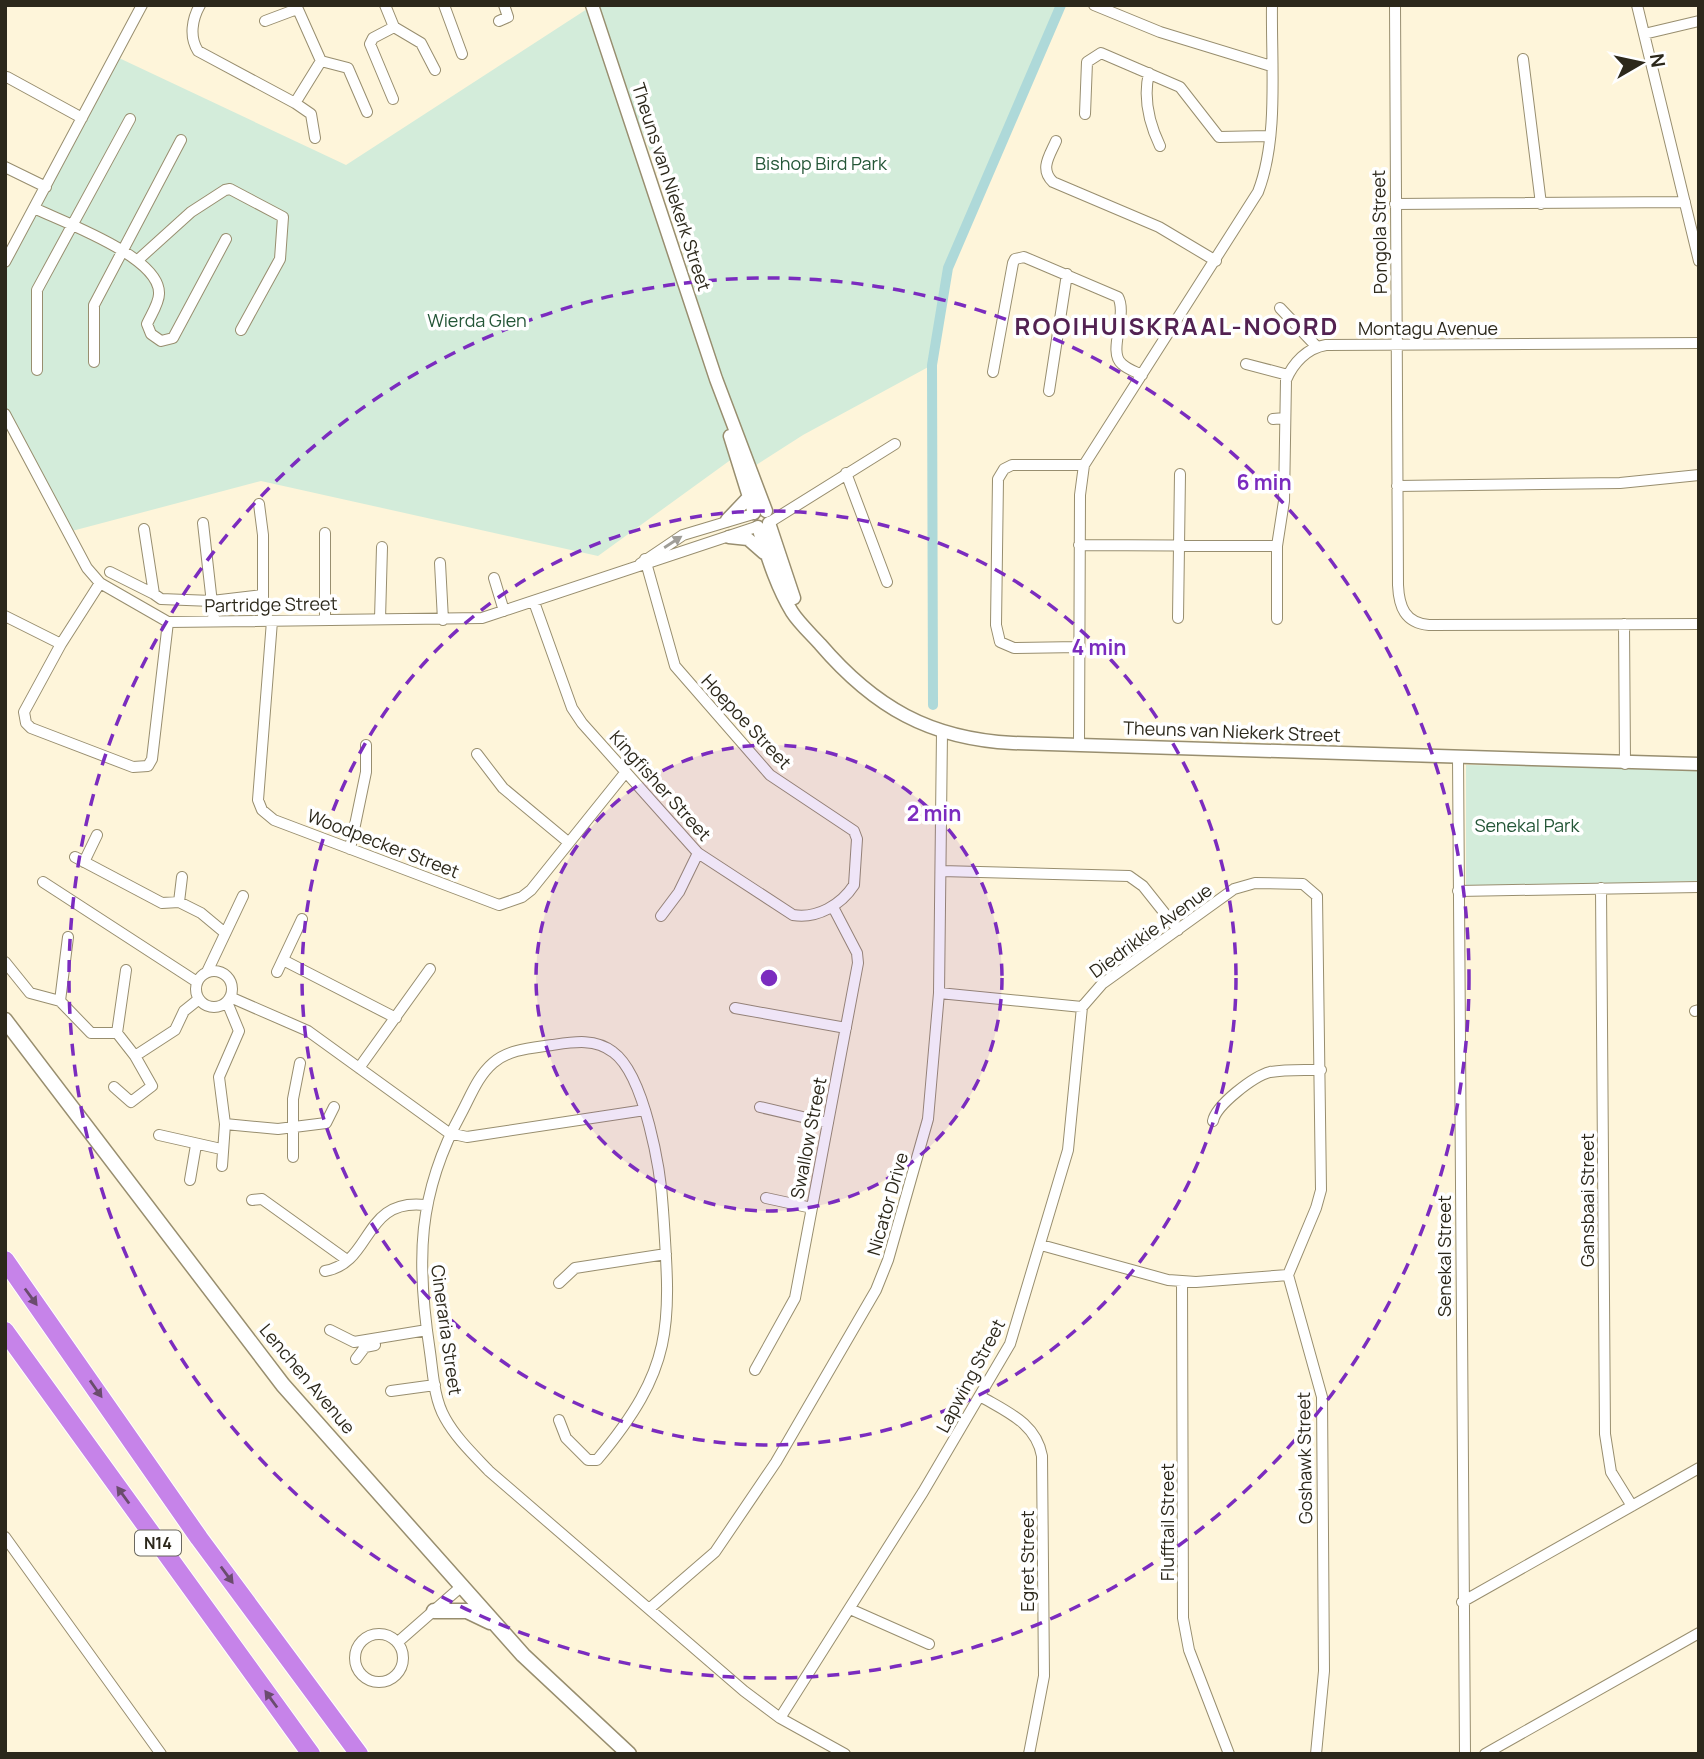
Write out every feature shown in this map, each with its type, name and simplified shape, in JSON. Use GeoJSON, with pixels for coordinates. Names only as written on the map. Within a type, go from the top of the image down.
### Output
{"type":"FeatureCollection","features":[{"type":"Feature","properties":{"kind":"highway","name":"N14"},"geometry":{"type":"LineString","coordinates":[[5,1260],[199,1538],[359,1754]]}},
{"type":"Feature","properties":{"kind":"highway","name":"N14"},"geometry":{"type":"LineString","coordinates":[[5,1331],[312,1754]]}},
{"type":"Feature","properties":{"kind":"main road","name":"Lenchen Avenue"},"geometry":{"type":"LineString","coordinates":[[5,1020],[283,1385],[497,1626],[550,1681],[612,1735],[640,1754]]}},
{"type":"Feature","properties":{"kind":"main road"},"geometry":{"type":"LineString","coordinates":[[434,1611],[467,1611],[497,1626]]}},
{"type":"Feature","properties":{"kind":"main road","name":"Lenchen Avenue"},"geometry":{"type":"LineString","coordinates":[[612,1735],[629,1754]]}},
{"type":"Feature","properties":{"kind":"street"},"geometry":{"type":"LineString","coordinates":[[7,257],[142,5]]}},
{"type":"Feature","properties":{"kind":"street"},"geometry":{"type":"LineString","coordinates":[[200,5],[194,16],[193,40],[198,51],[295,103],[312,117],[316,138]]}},
{"type":"Feature","properties":{"kind":"street"},"geometry":{"type":"LineString","coordinates":[[385,5],[394,27],[421,43],[435,70]]}},
{"type":"Feature","properties":{"kind":"street"},"geometry":{"type":"LineString","coordinates":[[444,5],[462,54]]}},
{"type":"Feature","properties":{"kind":"street"},"geometry":{"type":"LineString","coordinates":[[499,21],[508,18],[504,5]]}},
{"type":"Feature","properties":{"kind":"street","name":"Theuns van Niekerk Street"},"geometry":{"type":"LineString","coordinates":[[592,5],[762,519],[803,625]]}},
{"type":"Feature","properties":{"kind":"street"},"geometry":{"type":"LineString","coordinates":[[1094,5],[1160,32],[1271,66]]}},
{"type":"Feature","properties":{"kind":"street"},"geometry":{"type":"LineString","coordinates":[[1079,743],[1079,545],[1084,466],[1258,192],[1268,159],[1272,5]]}},
{"type":"Feature","properties":{"kind":"street","name":"Pongola Street"},"geometry":{"type":"LineString","coordinates":[[1395,5],[1397,486],[1398,585],[1401,609],[1419,624],[1699,624]]}},
{"type":"Feature","properties":{"kind":"street"},"geometry":{"type":"LineString","coordinates":[[1637,5],[1699,261]]}},
{"type":"Feature","properties":{"kind":"street"},"geometry":{"type":"LineString","coordinates":[[265,21],[297,7],[321,61]]}},
{"type":"Feature","properties":{"kind":"street"},"geometry":{"type":"LineString","coordinates":[[1644,34],[1699,21]]}},
{"type":"Feature","properties":{"kind":"street"},"geometry":{"type":"LineString","coordinates":[[393,99],[370,44],[373,38],[394,27]]}},
{"type":"Feature","properties":{"kind":"street"},"geometry":{"type":"LineString","coordinates":[[1085,114],[1086,67],[1091,56],[1109,54],[1184,91],[1219,137],[1269,136]]}},
{"type":"Feature","properties":{"kind":"street"},"geometry":{"type":"LineString","coordinates":[[1523,59],[1541,204]]}},
{"type":"Feature","properties":{"kind":"street"},"geometry":{"type":"LineString","coordinates":[[295,103],[321,61]]}},
{"type":"Feature","properties":{"kind":"street"},"geometry":{"type":"LineString","coordinates":[[321,61],[348,68],[367,113]]}},
{"type":"Feature","properties":{"kind":"street"},"geometry":{"type":"LineString","coordinates":[[1149,73],[1146,86],[1150,125],[1160,146]]}},
{"type":"Feature","properties":{"kind":"street"},"geometry":{"type":"LineString","coordinates":[[6,78],[82,118]]}},
{"type":"Feature","properties":{"kind":"street"},"geometry":{"type":"LineString","coordinates":[[37,370],[36,294],[130,119]]}},
{"type":"Feature","properties":{"kind":"street"},"geometry":{"type":"LineString","coordinates":[[94,362],[93,309],[120,250],[181,141]]}},
{"type":"Feature","properties":{"kind":"street"},"geometry":{"type":"LineString","coordinates":[[1056,141],[1045,166],[1048,177],[1053,182],[1159,228],[1216,261]]}},
{"type":"Feature","properties":{"kind":"street"},"geometry":{"type":"LineString","coordinates":[[5,167],[46,187]]}},
{"type":"Feature","properties":{"kind":"street"},"geometry":{"type":"LineString","coordinates":[[139,259],[191,212],[225,190],[230,189],[283,216],[280,259],[241,330]]}},
{"type":"Feature","properties":{"kind":"street"},"geometry":{"type":"LineString","coordinates":[[1395,204],[1685,202]]}},
{"type":"Feature","properties":{"kind":"street"},"geometry":{"type":"LineString","coordinates":[[34,208],[139,259],[155,278],[159,292],[147,324],[148,331],[157,340],[170,340],[226,239]]}},
{"type":"Feature","properties":{"kind":"street"},"geometry":{"type":"LineString","coordinates":[[993,372],[1015,259],[1031,259],[1118,297],[1122,309],[1117,356],[1122,365],[1142,375]]}},
{"type":"Feature","properties":{"kind":"street"},"geometry":{"type":"LineString","coordinates":[[1049,391],[1067,274]]}},
{"type":"Feature","properties":{"kind":"street"},"geometry":{"type":"LineString","coordinates":[[1277,619],[1277,546],[1283,521],[1288,375],[1299,359],[1317,347],[1280,308]]}},
{"type":"Feature","properties":{"kind":"street","name":"Montagu Avenue"},"geometry":{"type":"LineString","coordinates":[[1317,347],[1699,343]]}},
{"type":"Feature","properties":{"kind":"street"},"geometry":{"type":"LineString","coordinates":[[1246,364],[1288,375]]}},
{"type":"Feature","properties":{"kind":"street","name":"Theuns van Niekerk Street"},"geometry":{"type":"LineString","coordinates":[[716,379],[748,498],[762,519],[769,558],[787,602],[839,667],[874,697],[902,716],[942,732],[996,742],[1625,764],[1699,764]]}},
{"type":"Feature","properties":{"kind":"street"},"geometry":{"type":"LineString","coordinates":[[5,414],[85,565],[100,583],[168,622],[152,759],[144,767],[120,762],[31,728],[26,723],[24,712],[61,644],[100,583]]}},
{"type":"Feature","properties":{"kind":"street"},"geometry":{"type":"LineString","coordinates":[[1273,419],[1286,418]]}},
{"type":"Feature","properties":{"kind":"street"},"geometry":{"type":"LineString","coordinates":[[762,519],[790,508],[895,444]]}},
{"type":"Feature","properties":{"kind":"street"},"geometry":{"type":"LineString","coordinates":[[1079,647],[1014,648],[1000,642],[996,625],[998,479],[1004,469],[1012,465],[1084,466]]}},
{"type":"Feature","properties":{"kind":"street"},"geometry":{"type":"LineString","coordinates":[[846,473],[887,582]]}},
{"type":"Feature","properties":{"kind":"street"},"geometry":{"type":"LineString","coordinates":[[1178,618],[1180,474]]}},
{"type":"Feature","properties":{"kind":"street"},"geometry":{"type":"LineString","coordinates":[[1397,486],[1620,483],[1699,475]]}},
{"type":"Feature","properties":{"kind":"street"},"geometry":{"type":"LineString","coordinates":[[748,498],[722,521],[726,538],[752,541],[769,558]]}},
{"type":"Feature","properties":{"kind":"street","name":"Woodpecker Street"},"geometry":{"type":"LineString","coordinates":[[259,504],[263,535],[262,595],[268,621],[258,800],[262,810],[274,820],[499,905],[522,897],[531,890],[625,773]]}},
{"type":"Feature","properties":{"kind":"street","name":"Partridge Street"},"geometry":{"type":"LineString","coordinates":[[643,564],[683,534],[722,521],[762,519]]}},
{"type":"Feature","properties":{"kind":"street","name":"Partridge Street"},"geometry":{"type":"LineString","coordinates":[[168,622],[482,618],[726,538],[762,519]]}},
{"type":"Feature","properties":{"kind":"street"},"geometry":{"type":"LineString","coordinates":[[203,523],[214,621]]}},
{"type":"Feature","properties":{"kind":"street"},"geometry":{"type":"LineString","coordinates":[[144,529],[154,594]]}},
{"type":"Feature","properties":{"kind":"street"},"geometry":{"type":"LineString","coordinates":[[325,533],[325,620]]}},
{"type":"Feature","properties":{"kind":"street"},"geometry":{"type":"LineString","coordinates":[[1079,545],[1277,546]]}},
{"type":"Feature","properties":{"kind":"street"},"geometry":{"type":"LineString","coordinates":[[380,619],[382,547]]}},
{"type":"Feature","properties":{"kind":"street"},"geometry":{"type":"LineString","coordinates":[[440,563],[443,620]]}},
{"type":"Feature","properties":{"kind":"street","name":"Hoepoe Street"},"geometry":{"type":"LineString","coordinates":[[643,564],[676,666],[770,775],[853,831],[857,839],[854,885],[833,907]]}},
{"type":"Feature","properties":{"kind":"street"},"geometry":{"type":"LineString","coordinates":[[110,572],[161,599],[212,601],[262,595]]}},
{"type":"Feature","properties":{"kind":"street"},"geometry":{"type":"LineString","coordinates":[[494,578],[504,611]]}},
{"type":"Feature","properties":{"kind":"street","name":"Kingfisher Street"},"geometry":{"type":"LineString","coordinates":[[534,602],[572,708],[625,773],[698,853],[793,915],[810,915],[833,907]]}},
{"type":"Feature","properties":{"kind":"street"},"geometry":{"type":"LineString","coordinates":[[5,616],[61,644]]}},
{"type":"Feature","properties":{"kind":"street"},"geometry":{"type":"LineString","coordinates":[[1624,624],[1625,764]]}},
{"type":"Feature","properties":{"kind":"street","name":"Nicator Drive"},"geometry":{"type":"LineString","coordinates":[[649,1609],[715,1552],[776,1462],[876,1290],[888,1260],[928,1119],[939,993],[942,732]]}},
{"type":"Feature","properties":{"kind":"street"},"geometry":{"type":"LineString","coordinates":[[351,849],[366,772],[366,745]]}},
{"type":"Feature","properties":{"kind":"street"},"geometry":{"type":"LineString","coordinates":[[477,754],[503,788],[568,842]]}},
{"type":"Feature","properties":{"kind":"street","name":"Senekal Street"},"geometry":{"type":"LineString","coordinates":[[1458,757],[1465,1754]]}},
{"type":"Feature","properties":{"kind":"street"},"geometry":{"type":"LineString","coordinates":[[97,835],[79,860],[162,903],[179,902],[201,913],[225,933]]}},
{"type":"Feature","properties":{"kind":"street"},"geometry":{"type":"LineString","coordinates":[[661,916],[679,892],[698,853]]}},
{"type":"Feature","properties":{"kind":"street"},"geometry":{"type":"LineString","coordinates":[[941,871],[1129,876],[1143,886],[1178,930]]}},
{"type":"Feature","properties":{"kind":"street"},"geometry":{"type":"LineString","coordinates":[[179,902],[182,877]]}},
{"type":"Feature","properties":{"kind":"street"},"geometry":{"type":"LineString","coordinates":[[43,882],[197,982]]}},
{"type":"Feature","properties":{"kind":"street","name":"Diedrikkie Avenue"},"geometry":{"type":"LineString","coordinates":[[1082,1007],[1102,984],[1234,889],[1255,883],[1303,884],[1311,889],[1319,905],[1321,1070]]}},
{"type":"Feature","properties":{"kind":"street"},"geometry":{"type":"LineString","coordinates":[[1458,891],[1699,887]]}},
{"type":"Feature","properties":{"kind":"street","name":"Gansbaai Street"},"geometry":{"type":"LineString","coordinates":[[1601,888],[1605,1434],[1611,1472],[1632,1506]]}},
{"type":"Feature","properties":{"kind":"street"},"geometry":{"type":"LineString","coordinates":[[197,982],[207,972],[243,896]]}},
{"type":"Feature","properties":{"kind":"street","name":"Swallow Street"},"geometry":{"type":"LineString","coordinates":[[755,1370],[794,1298],[858,957],[833,907]]}},
{"type":"Feature","properties":{"kind":"street"},"geometry":{"type":"LineString","coordinates":[[277,972],[302,919]]}},
{"type":"Feature","properties":{"kind":"street"},"geometry":{"type":"LineString","coordinates":[[60,1001],[68,937]]}},
{"type":"Feature","properties":{"kind":"street"},"geometry":{"type":"LineString","coordinates":[[283,960],[396,1017]]}},
{"type":"Feature","properties":{"kind":"street"},"geometry":{"type":"LineString","coordinates":[[5,962],[33,995],[60,1001],[91,1033],[117,1033]]}},
{"type":"Feature","properties":{"kind":"street"},"geometry":{"type":"LineString","coordinates":[[359,1068],[430,969]]}},
{"type":"Feature","properties":{"kind":"street"},"geometry":{"type":"LineString","coordinates":[[114,1087],[131,1102],[152,1086],[135,1056],[117,1033],[125,970]]}},
{"type":"Feature","properties":{"kind":"street"},"geometry":{"type":"LineString","coordinates":[[207,972],[219,972],[229,979],[228,999],[239,1031],[219,1077],[225,1124],[221,1149],[222,1166]]}},
{"type":"Feature","properties":{"kind":"street"},"geometry":{"type":"LineString","coordinates":[[197,982],[199,999]]}},
{"type":"Feature","properties":{"kind":"street"},"geometry":{"type":"LineString","coordinates":[[939,993],[1082,1007]]}},
{"type":"Feature","properties":{"kind":"street"},"geometry":{"type":"LineString","coordinates":[[199,999],[215,1007],[228,999]]}},
{"type":"Feature","properties":{"kind":"street"},"geometry":{"type":"LineString","coordinates":[[135,1056],[175,1030],[184,1011],[199,999]]}},
{"type":"Feature","properties":{"kind":"street"},"geometry":{"type":"LineString","coordinates":[[228,999],[308,1031],[449,1133],[467,1138],[645,1110]]}},
{"type":"Feature","properties":{"kind":"street","name":"Lapwing Street"},"geometry":{"type":"LineString","coordinates":[[780,1718],[850,1609],[980,1396],[1014,1335],[1068,1150],[1082,1007]]}},
{"type":"Feature","properties":{"kind":"street"},"geometry":{"type":"LineString","coordinates":[[735,1008],[846,1028]]}},
{"type":"Feature","properties":{"kind":"street","name":"Cineraria Street"},"geometry":{"type":"LineString","coordinates":[[559,1420],[569,1441],[588,1460],[594,1461],[635,1412],[662,1355],[667,1312],[661,1181],[645,1110],[622,1060],[612,1051],[589,1041],[505,1055],[482,1074],[449,1133],[425,1205],[420,1268],[435,1385],[444,1417],[461,1441],[489,1471],[649,1609],[780,1718],[845,1754]]}},
{"type":"Feature","properties":{"kind":"street"},"geometry":{"type":"LineString","coordinates":[[293,1157],[292,1099],[300,1063]]}},
{"type":"Feature","properties":{"kind":"street"},"geometry":{"type":"LineString","coordinates":[[1041,1245],[1182,1281],[1288,1275],[1319,1199],[1321,1070],[1262,1075],[1222,1104],[1213,1121]]}},
{"type":"Feature","properties":{"kind":"street"},"geometry":{"type":"LineString","coordinates":[[225,1124],[278,1129],[293,1125],[327,1123],[334,1107]]}},
{"type":"Feature","properties":{"kind":"street"},"geometry":{"type":"LineString","coordinates":[[760,1107],[828,1123]]}},
{"type":"Feature","properties":{"kind":"street"},"geometry":{"type":"LineString","coordinates":[[458,1117],[467,1138]]}},
{"type":"Feature","properties":{"kind":"street"},"geometry":{"type":"LineString","coordinates":[[159,1135],[221,1149]]}},
{"type":"Feature","properties":{"kind":"street"},"geometry":{"type":"LineString","coordinates":[[190,1180],[196,1145]]}},
{"type":"Feature","properties":{"kind":"street"},"geometry":{"type":"LineString","coordinates":[[766,1198],[812,1208]]}},
{"type":"Feature","properties":{"kind":"street"},"geometry":{"type":"LineString","coordinates":[[252,1200],[262,1199],[348,1260]]}},
{"type":"Feature","properties":{"kind":"street"},"geometry":{"type":"LineString","coordinates":[[325,1270],[341,1267],[388,1210],[408,1203],[425,1205]]}},
{"type":"Feature","properties":{"kind":"street"},"geometry":{"type":"LineString","coordinates":[[559,1283],[575,1268],[666,1254]]}},
{"type":"Feature","properties":{"kind":"street","name":"Goshawk Street"},"geometry":{"type":"LineString","coordinates":[[1288,1275],[1322,1397],[1324,1671],[1316,1754]]}},
{"type":"Feature","properties":{"kind":"street","name":"Flufftail Street"},"geometry":{"type":"LineString","coordinates":[[1182,1281],[1183,1618],[1189,1650],[1228,1754]]}},
{"type":"Feature","properties":{"kind":"street"},"geometry":{"type":"LineString","coordinates":[[330,1330],[354,1342],[427,1333]]}},
{"type":"Feature","properties":{"kind":"street"},"geometry":{"type":"LineString","coordinates":[[356,1359],[365,1347],[427,1333]]}},
{"type":"Feature","properties":{"kind":"street"},"geometry":{"type":"LineString","coordinates":[[391,1391],[435,1385]]}},
{"type":"Feature","properties":{"kind":"street","name":"Egret Street"},"geometry":{"type":"LineString","coordinates":[[980,1396],[1030,1429],[1040,1444],[1042,1456],[1044,1676],[1029,1754]]}},
{"type":"Feature","properties":{"kind":"street"},"geometry":{"type":"LineString","coordinates":[[1462,1602],[1699,1468]]}},
{"type":"Feature","properties":{"kind":"street"},"geometry":{"type":"LineString","coordinates":[[5,1537],[160,1754]]}},
{"type":"Feature","properties":{"kind":"street"},"geometry":{"type":"LineString","coordinates":[[398,1642],[463,1585]]}},
{"type":"Feature","properties":{"kind":"street"},"geometry":{"type":"LineString","coordinates":[[850,1609],[929,1643]]}},
{"type":"Feature","properties":{"kind":"street"},"geometry":{"type":"LineString","coordinates":[[1485,1754],[1699,1633]]}},
{"type":"Feature","properties":{"kind":"street"},"geometry":{"type":"LineString","coordinates":[[381,1634],[398,1642],[403,1660],[396,1676],[379,1682],[362,1675],[355,1657],[363,1640],[381,1634]]}},
{"type":"Feature","properties":{"kind":"green space","name":"Bishop Bird Park"},"geometry":{"type":"Polygon","coordinates":[[[592,5],[1061,5],[948,268],[932,365],[803,435],[753,467],[733,417],[659,174],[592,5]]]}},
{"type":"Feature","properties":{"kind":"green space","name":"Wierda Glen"},"geometry":{"type":"Polygon","coordinates":[[[587,9],[736,456],[598,556],[261,481],[72,531],[5,405],[5,272],[119,58],[346,165],[587,9]]]}},
{"type":"Feature","properties":{"kind":"green space","name":"Senekal Park"},"geometry":{"type":"Polygon","coordinates":[[[1466,765],[1699,768],[1699,881],[1466,888],[1466,765]]]}},
{"type":"Feature","properties":{"kind":"waterway"},"geometry":{"type":"LineString","coordinates":[[933,705],[932,365],[948,268],[1061,5]]}},
{"type":"Feature","properties":{"kind":"district","name":"ROOIHUISKRAAL-NOORD"},"geometry":{"type":"Point","coordinates":[1177,327]}}]}
